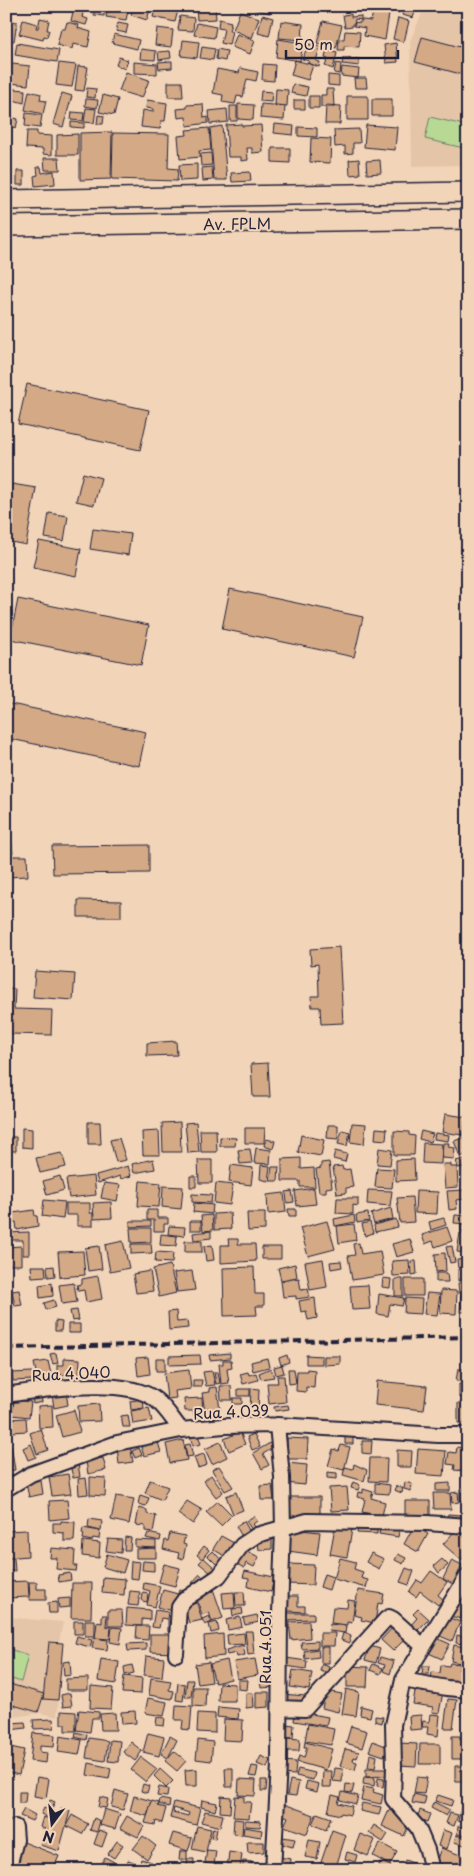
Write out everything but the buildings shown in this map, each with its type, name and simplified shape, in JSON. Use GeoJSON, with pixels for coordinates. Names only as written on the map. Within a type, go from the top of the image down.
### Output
{"type":"FeatureCollection","features":[{"type":"Feature","properties":{"kind":"main road"},"geometry":{"type":"LineString","coordinates":[[6,200],[468,192]]}},
{"type":"Feature","properties":{"kind":"main road","name":"Av. FPLM"},"geometry":{"type":"LineString","coordinates":[[6,226],[468,219]]}},
{"type":"Feature","properties":{"kind":"street","name":"Rua 4.040"},"geometry":{"type":"LineString","coordinates":[[6,1394],[94,1386],[114,1386],[136,1390],[156,1400],[181,1430]]}},
{"type":"Feature","properties":{"kind":"street","name":"Rua 4.039"},"geometry":{"type":"LineString","coordinates":[[6,1489],[31,1474],[117,1442],[181,1430],[224,1426],[277,1425],[438,1435],[468,1435]]}},
{"type":"Feature","properties":{"kind":"street","name":"Rua 4.051"},"geometry":{"type":"LineString","coordinates":[[273,1870],[279,1765],[283,1529],[282,1477],[277,1425]]}},
{"type":"Feature","properties":{"kind":"street"},"geometry":{"type":"LineString","coordinates":[[176,1654],[179,1607],[184,1600],[219,1576],[242,1546],[257,1535],[306,1521],[427,1523],[468,1526]]}},
{"type":"Feature","properties":{"kind":"street"},"geometry":{"type":"LineString","coordinates":[[432,1870],[427,1850],[418,1828],[395,1802],[392,1795],[394,1766],[393,1725],[403,1680],[468,1575]]}},
{"type":"Feature","properties":{"kind":"street"},"geometry":{"type":"LineString","coordinates":[[280,1708],[305,1710],[386,1618],[392,1619],[423,1646]]}},
{"type":"Feature","properties":{"kind":"street"},"geometry":{"type":"LineString","coordinates":[[403,1680],[468,1690]]}},
{"type":"Feature","properties":{"kind":"street"},"geometry":{"type":"LineString","coordinates":[[8,1870],[16,1840],[16,1828]]}},
{"type":"Feature","properties":{"kind":"shaded area"},"geometry":{"type":"Polygon","coordinates":[[[425,6],[468,6],[468,165],[412,166],[410,41],[425,6]]]}},
{"type":"Feature","properties":{"kind":"shaded area"},"geometry":{"type":"Polygon","coordinates":[[[6,1617],[63,1622],[59,1643],[63,1643],[57,1717],[41,1713],[6,1718],[6,1617]]]}},
{"type":"Feature","properties":{"kind":"green space"},"geometry":{"type":"Polygon","coordinates":[[[430,117],[468,126],[468,149],[425,139],[430,117]]]}},
{"type":"Feature","properties":{"kind":"green space"},"geometry":{"type":"Polygon","coordinates":[[[6,1648],[28,1655],[21,1682],[6,1677],[6,1648]]]}},
{"type":"Feature","properties":{"kind":"railway"},"geometry":{"type":"LineString","coordinates":[[6,1348],[468,1337]]}}]}
